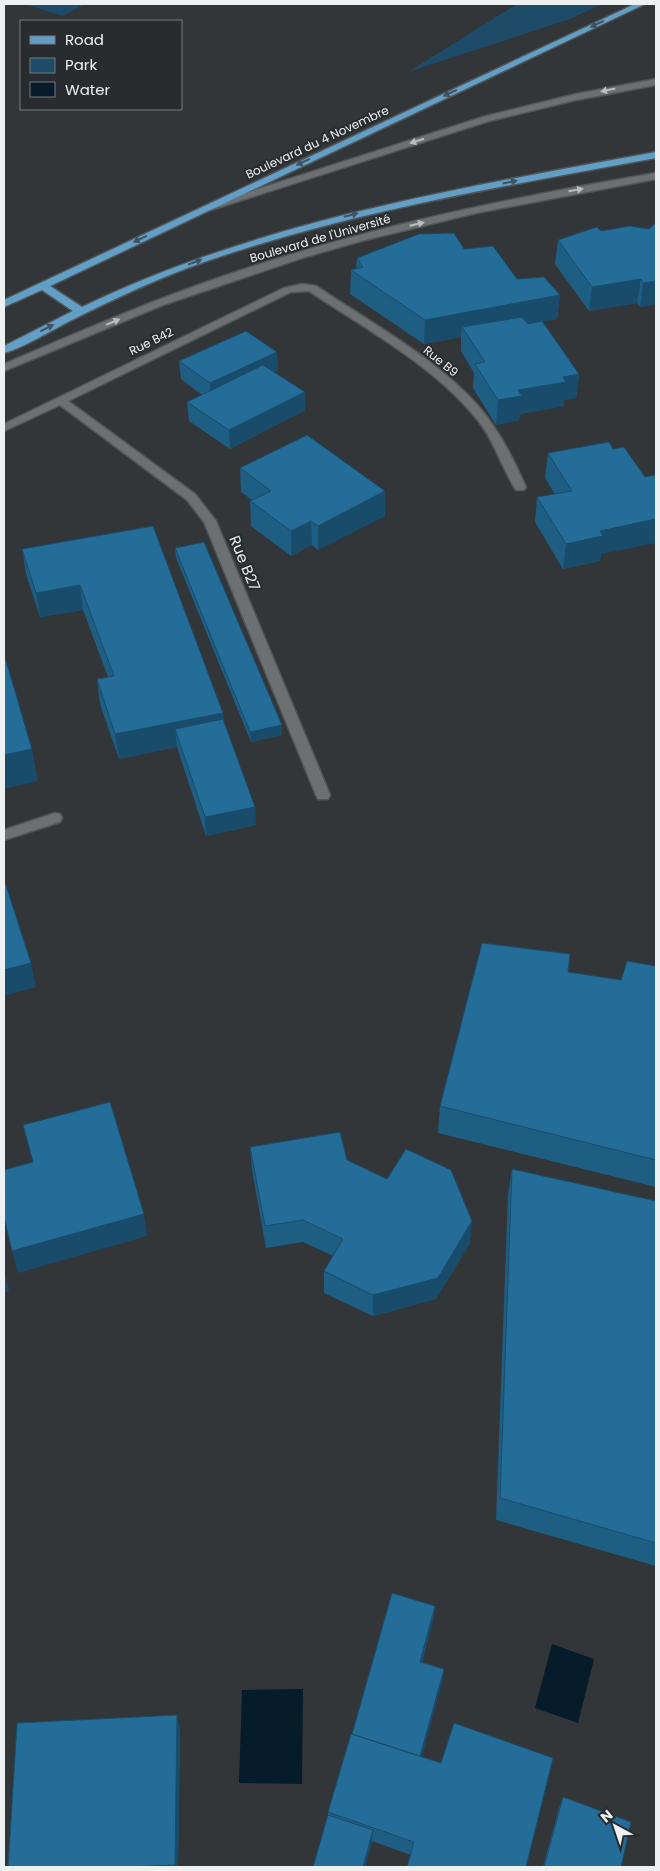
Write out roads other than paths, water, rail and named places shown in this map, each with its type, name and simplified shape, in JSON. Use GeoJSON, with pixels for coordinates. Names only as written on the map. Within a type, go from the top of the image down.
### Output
{"type":"FeatureCollection","features":[{"type":"Feature","properties":{"kind":"main road","name":"Boulevard du 4 Novembre"},"geometry":{"type":"LineString","coordinates":[[4,304],[200,210],[641,4]]}},
{"type":"Feature","properties":{"kind":"main road"},"geometry":{"type":"LineString","coordinates":[[4,350],[141,283],[203,259],[338,218],[406,201],[656,154]]}},
{"type":"Feature","properties":{"kind":"main road"},"geometry":{"type":"LineString","coordinates":[[42,286],[81,311]]}},
{"type":"Feature","properties":{"kind":"street"},"geometry":{"type":"LineString","coordinates":[[200,210],[486,119],[576,97],[656,82]]}},
{"type":"Feature","properties":{"kind":"street","name":"Boulevard de l'Université"},"geometry":{"type":"LineString","coordinates":[[4,368],[181,294],[285,260],[370,236],[522,200],[656,176]]}},
{"type":"Feature","properties":{"kind":"street","name":"Rue B42"},"geometry":{"type":"LineString","coordinates":[[4,428],[288,290],[302,287],[312,288]]}},
{"type":"Feature","properties":{"kind":"street","name":"Rue B9"},"geometry":{"type":"LineString","coordinates":[[312,288],[425,364],[464,398],[485,422],[503,450],[520,487]]}},
{"type":"Feature","properties":{"kind":"street","name":"Rue B27"},"geometry":{"type":"LineString","coordinates":[[61,401],[191,497],[210,521],[323,795]]}},
{"type":"Feature","properties":{"kind":"street"},"geometry":{"type":"LineString","coordinates":[[4,835],[55,818]]}},
{"type":"Feature","properties":{"kind":"water"},"geometry":{"type":"Polygon","coordinates":[[[552,1644],[594,1659],[578,1723],[535,1708],[552,1644]]]}},
{"type":"Feature","properties":{"kind":"water"},"geometry":{"type":"Polygon","coordinates":[[[303,1689],[302,1784],[239,1783],[242,1690],[303,1689]]]}}]}
